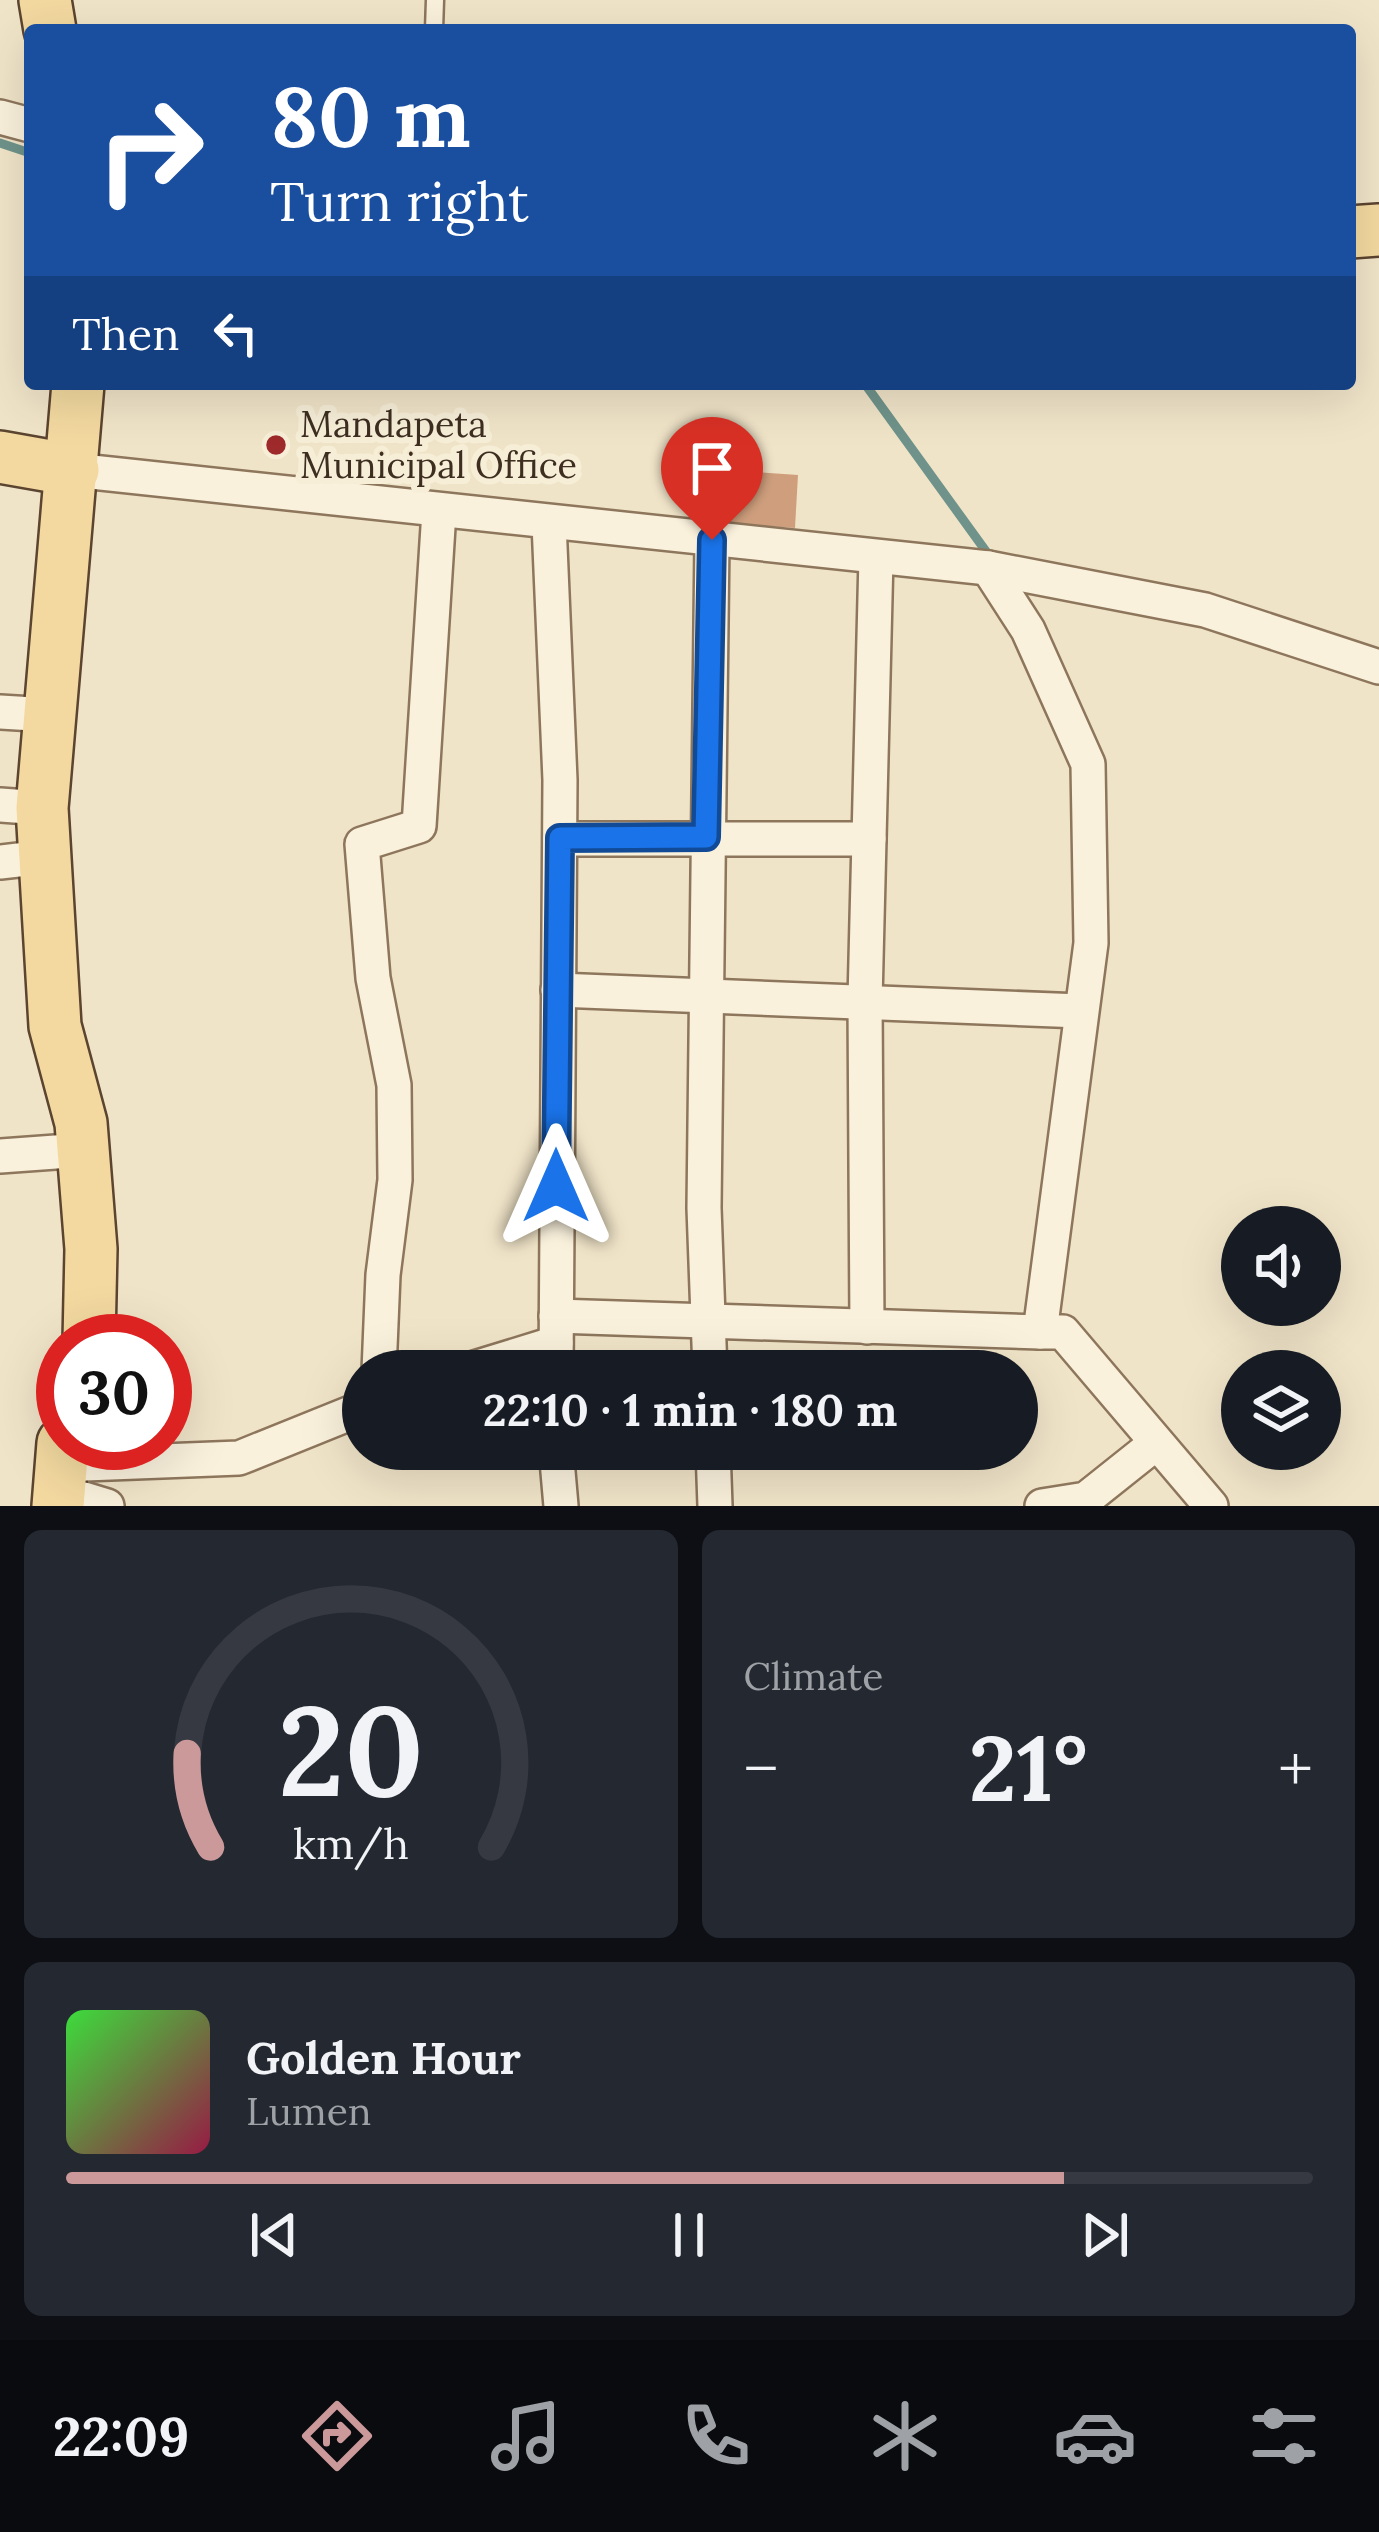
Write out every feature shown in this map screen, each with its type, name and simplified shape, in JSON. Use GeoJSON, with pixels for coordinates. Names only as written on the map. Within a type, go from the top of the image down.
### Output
{"type":"FeatureCollection","features":[{"type":"Feature","properties":{"kind":"main road"},"geometry":{"type":"LineString","coordinates":[[78,390],[50,716],[22,833],[91,1249],[89,1314]]}},
{"type":"Feature","properties":{"kind":"main road"},"geometry":{"type":"LineString","coordinates":[[2,455],[73,470]]}},
{"type":"Feature","properties":{"kind":"main road"},"geometry":{"type":"LineString","coordinates":[[67,1314],[73,1151]]}},
{"type":"Feature","properties":{"kind":"street"},"geometry":{"type":"LineString","coordinates":[[73,470],[990,568],[1205,610],[1379,667]]}},
{"type":"Feature","properties":{"kind":"street"},"geometry":{"type":"LineString","coordinates":[[380,1350],[395,1180],[394,1085],[373,978],[362,844],[419,826],[439,511]]}},
{"type":"Feature","properties":{"kind":"street"},"geometry":{"type":"LineString","coordinates":[[549,523],[560,838],[556,1343],[708,1323],[1063,1332],[1211,1506]]}},
{"type":"Feature","properties":{"kind":"street"},"geometry":{"type":"LineString","coordinates":[[709,1350],[704,994],[712,540]]}},
{"type":"Feature","properties":{"kind":"street"},"geometry":{"type":"LineString","coordinates":[[868,1327],[865,1000],[876,557]]}},
{"type":"Feature","properties":{"kind":"street"},"geometry":{"type":"LineString","coordinates":[[990,568],[1028,630],[1088,764],[1091,944],[1040,1332]]}},
{"type":"Feature","properties":{"kind":"street"},"geometry":{"type":"LineString","coordinates":[[0,712],[50,716]]}},
{"type":"Feature","properties":{"kind":"street"},"geometry":{"type":"LineString","coordinates":[[560,838],[869,839]]}},
{"type":"Feature","properties":{"kind":"street"},"geometry":{"type":"LineString","coordinates":[[558,990],[1082,1011]]}},
{"type":"Feature","properties":{"kind":"street"},"geometry":{"type":"LineString","coordinates":[[0,1156],[73,1151]]}},
{"type":"Feature","properties":{"kind":"street"},"geometry":{"type":"LineString","coordinates":[[81,1481],[239,1458],[342,1416]]}},
{"type":"Feature","properties":{"kind":"street"},"geometry":{"type":"LineString","coordinates":[[1042,1506],[1086,1503],[1155,1444]]}},
{"type":"Feature","properties":{"kind":"street"},"geometry":{"type":"LineString","coordinates":[[558,1470],[561,1506]]}},
{"type":"Feature","properties":{"kind":"street"},"geometry":{"type":"LineString","coordinates":[[713,1470],[715,1506]]}},
{"type":"Feature","properties":{"kind":"building"},"geometry":{"type":"Polygon","coordinates":[[[713,469],[798,475],[795,528],[709,522],[713,469]]]}},
{"type":"Feature","properties":{"kind":"waterway"},"geometry":{"type":"LineString","coordinates":[[0,143],[24,151]]}},
{"type":"Feature","properties":{"kind":"waterway"},"geometry":{"type":"LineString","coordinates":[[869,390],[993,561]]}},
{"type":"Feature","properties":{"kind":"place","name":"Mandapeta Municipal Office"},"geometry":{"type":"Point","coordinates":[276,445]}},
{"type":"Feature","properties":{"kind":"route"},"geometry":{"type":"LineString","coordinates":[[556,1186],[560,838],[706,837],[712,540]]}}]}
